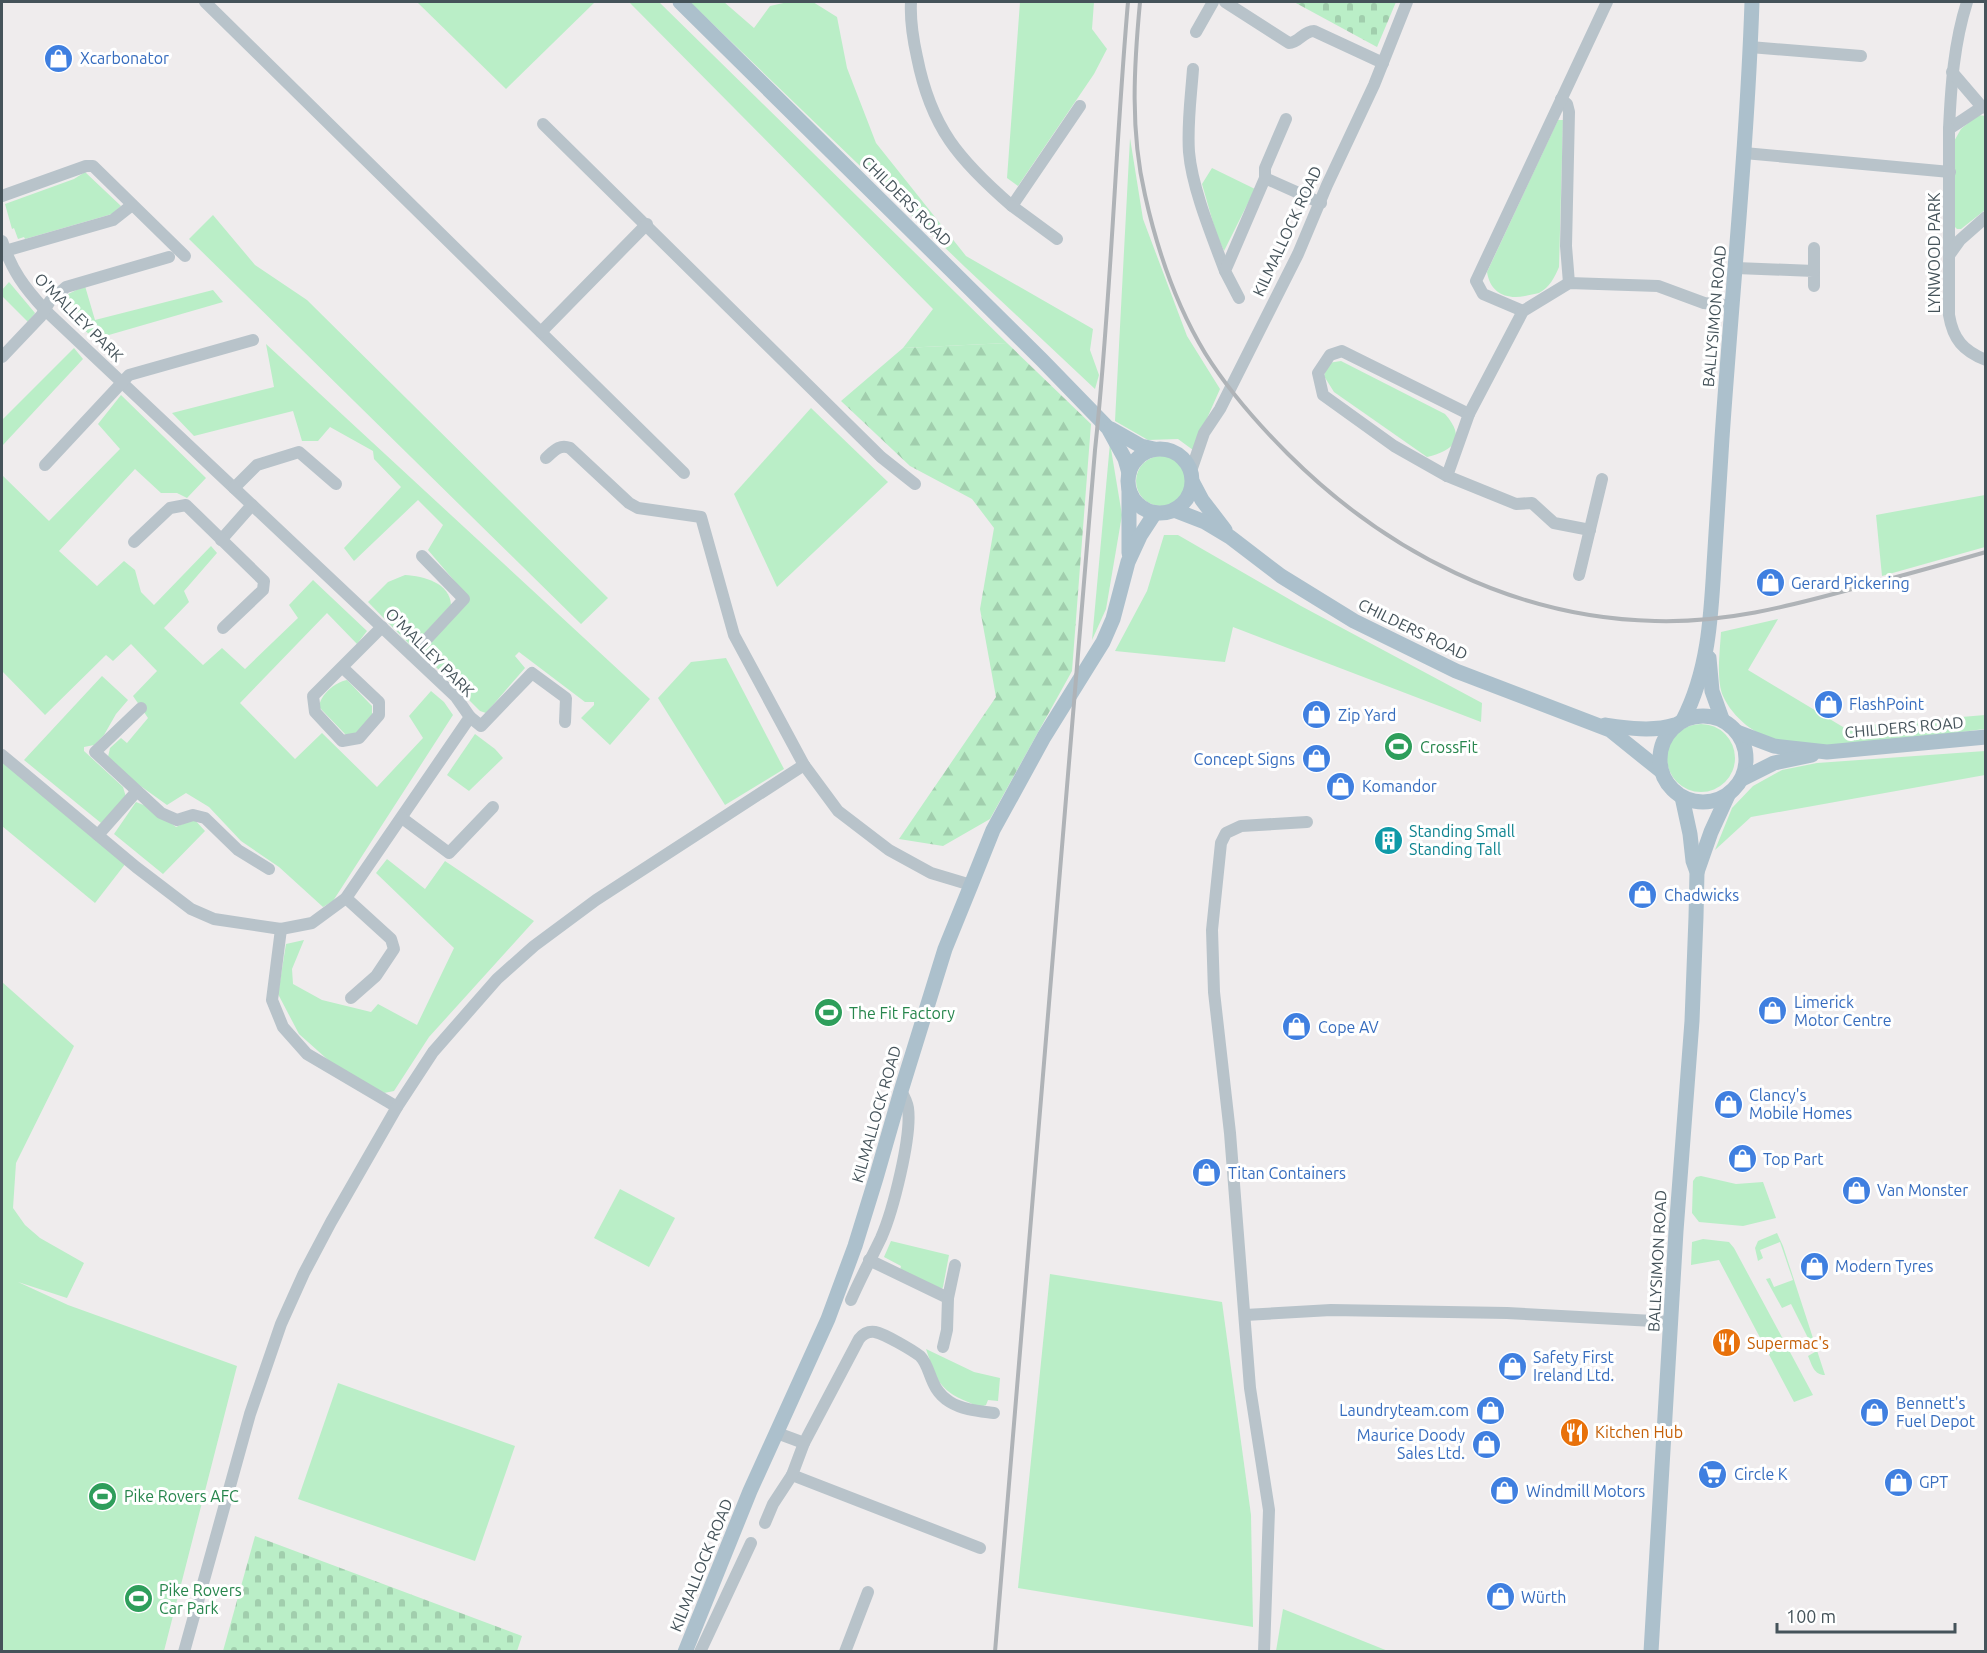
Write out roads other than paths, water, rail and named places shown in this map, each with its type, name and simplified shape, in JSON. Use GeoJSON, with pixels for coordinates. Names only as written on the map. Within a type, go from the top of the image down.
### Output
{"type":"FeatureCollection","features":[{"type":"Feature","properties":{"kind":"main road","name":"CHILDERS ROAD"},"geometry":{"type":"LineString","coordinates":[[680,2],[1108,428],[1125,459],[1129,473]]}},
{"type":"Feature","properties":{"kind":"main road","name":"BALLYSIMON ROAD"},"geometry":{"type":"LineString","coordinates":[[1679,723],[1690,705],[1702,671],[1708,634],[1731,306],[1736,268],[1752,2]]}},
{"type":"Feature","properties":{"kind":"main road","name":"CHILDERS ROAD"},"geometry":{"type":"LineString","coordinates":[[1108,428],[1141,446],[1154,448]]}},
{"type":"Feature","properties":{"kind":"main road"},"geometry":{"type":"LineString","coordinates":[[1154,448],[1179,454],[1186,460],[1192,477],[1189,496],[1174,510],[1163,513],[1155,513],[1139,505],[1129,490],[1129,473],[1135,460],[1154,448]]}},
{"type":"Feature","properties":{"kind":"main road","name":"CHILDERS ROAD"},"geometry":{"type":"LineString","coordinates":[[1192,477],[1202,500],[1230,537]]}},
{"type":"Feature","properties":{"kind":"main road","name":"KILMALLOCK ROAD"},"geometry":{"type":"LineString","coordinates":[[1128,562],[1129,490]]}},
{"type":"Feature","properties":{"kind":"main road","name":"CHILDERS ROAD"},"geometry":{"type":"LineString","coordinates":[[1174,510],[1205,522],[1230,537],[1281,576],[1354,621],[1456,671],[1596,724],[1621,737],[1661,771]]}},
{"type":"Feature","properties":{"kind":"main road","name":"KILMALLOCK ROAD"},"geometry":{"type":"LineString","coordinates":[[685,1652],[700,1633],[750,1491],[828,1319],[855,1246],[945,949],[993,830],[1044,737],[1103,642],[1113,619],[1128,562],[1140,536],[1155,513]]}},
{"type":"Feature","properties":{"kind":"main road","name":"BALLYSIMON ROAD"},"geometry":{"type":"LineString","coordinates":[[1708,634],[1712,691],[1722,719]]}},
{"type":"Feature","properties":{"kind":"main road"},"geometry":{"type":"LineString","coordinates":[[1702,715],[1722,719],[1737,732],[1744,743],[1746,767],[1742,779],[1728,795],[1719,800],[1700,802],[1682,797],[1669,786],[1661,771],[1660,753],[1662,744],[1679,723],[1702,715]]}},
{"type":"Feature","properties":{"kind":"main road","name":"CHILDERS ROAD"},"geometry":{"type":"LineString","coordinates":[[1596,724],[1625,728],[1660,728],[1679,723]]}},
{"type":"Feature","properties":{"kind":"main road","name":"CHILDERS ROAD"},"geometry":{"type":"LineString","coordinates":[[1737,732],[1774,746],[1827,752]]}},
{"type":"Feature","properties":{"kind":"main road","name":"CHILDERS ROAD"},"geometry":{"type":"LineString","coordinates":[[1742,779],[1774,763],[1827,752],[1986,737]]}},
{"type":"Feature","properties":{"kind":"main road","name":"BALLYSIMON ROAD"},"geometry":{"type":"LineString","coordinates":[[1651,1652],[1692,1021],[1697,872],[1711,832],[1728,795]]}},
{"type":"Feature","properties":{"kind":"main road","name":"BALLYSIMON ROAD"},"geometry":{"type":"LineString","coordinates":[[1682,797],[1697,872]]}},
{"type":"Feature","properties":{"kind":"street"},"geometry":{"type":"LineString","coordinates":[[205,2],[684,473]]}},
{"type":"Feature","properties":{"kind":"street"},"geometry":{"type":"LineString","coordinates":[[911,2],[914,41],[921,79],[935,118],[954,148],[976,174],[1012,206],[1057,238]]}},
{"type":"Feature","properties":{"kind":"street"},"geometry":{"type":"LineString","coordinates":[[1196,32],[1213,2]]}},
{"type":"Feature","properties":{"kind":"street"},"geometry":{"type":"LineString","coordinates":[[1225,2],[1289,43],[1293,43],[1308,31],[1314,31],[1383,63]]}},
{"type":"Feature","properties":{"kind":"street","name":"KILMALLOCK ROAD"},"geometry":{"type":"LineString","coordinates":[[1192,477],[1204,433],[1220,409],[1298,254],[1383,63],[1407,2]]}},
{"type":"Feature","properties":{"kind":"street"},"geometry":{"type":"LineString","coordinates":[[1523,311],[1484,294],[1476,281],[1607,2]]}},
{"type":"Feature","properties":{"kind":"street","name":"LYNWOOD PARK"},"geometry":{"type":"LineString","coordinates":[[1967,2],[1958,34],[1952,72],[1949,129],[1949,315],[1951,329],[1958,343],[1966,350],[1986,360]]}},
{"type":"Feature","properties":{"kind":"street"},"geometry":{"type":"LineString","coordinates":[[1750,46],[1861,56]]}},
{"type":"Feature","properties":{"kind":"street"},"geometry":{"type":"LineString","coordinates":[[1193,69],[1188,128],[1190,155],[1202,206],[1225,271],[1239,298]]}},
{"type":"Feature","properties":{"kind":"street"},"geometry":{"type":"LineString","coordinates":[[1949,129],[1984,108],[1952,72]]}},
{"type":"Feature","properties":{"kind":"street"},"geometry":{"type":"LineString","coordinates":[[1561,99],[1567,104],[1569,112],[1566,246],[1569,283]]}},
{"type":"Feature","properties":{"kind":"street"},"geometry":{"type":"LineString","coordinates":[[1012,206],[1080,106]]}},
{"type":"Feature","properties":{"kind":"street"},"geometry":{"type":"LineString","coordinates":[[1225,271],[1265,178],[1265,168],[1286,119]]}},
{"type":"Feature","properties":{"kind":"street"},"geometry":{"type":"LineString","coordinates":[[543,124],[881,457],[915,484]]}},
{"type":"Feature","properties":{"kind":"street"},"geometry":{"type":"LineString","coordinates":[[1744,153],[1950,172]]}},
{"type":"Feature","properties":{"kind":"street"},"geometry":{"type":"LineString","coordinates":[[2,196],[86,166],[93,166],[185,256]]}},
{"type":"Feature","properties":{"kind":"street"},"geometry":{"type":"LineString","coordinates":[[1265,178],[1321,203]]}},
{"type":"Feature","properties":{"kind":"street"},"geometry":{"type":"LineString","coordinates":[[3,246],[113,220],[132,205]]}},
{"type":"Feature","properties":{"kind":"street"},"geometry":{"type":"LineString","coordinates":[[1950,254],[1960,240],[1986,217]]}},
{"type":"Feature","properties":{"kind":"street"},"geometry":{"type":"LineString","coordinates":[[541,332],[647,224]]}},
{"type":"Feature","properties":{"kind":"street","name":"O'MALLEY PARK"},"geometry":{"type":"LineString","coordinates":[[2,755],[142,872],[191,909],[214,919],[281,929],[312,923],[346,898],[470,717],[456,697],[45,310],[14,273],[3,246]]}},
{"type":"Feature","properties":{"kind":"street"},"geometry":{"type":"LineString","coordinates":[[1814,286],[1815,248]]}},
{"type":"Feature","properties":{"kind":"street"},"geometry":{"type":"LineString","coordinates":[[2,357],[45,310],[50,301],[72,284],[170,257]]}},
{"type":"Feature","properties":{"kind":"street"},"geometry":{"type":"LineString","coordinates":[[1736,268],[1814,271]]}},
{"type":"Feature","properties":{"kind":"street"},"geometry":{"type":"LineString","coordinates":[[1447,476],[1469,414],[1523,311],[1569,283],[1658,286],[1704,303],[1731,306]]}},
{"type":"Feature","properties":{"kind":"street"},"geometry":{"type":"LineString","coordinates":[[45,465],[129,375],[253,340]]}},
{"type":"Feature","properties":{"kind":"street"},"geometry":{"type":"LineString","coordinates":[[1469,414],[1342,351],[1330,355],[1318,373],[1323,395],[1394,446],[1447,476],[1516,504],[1532,503],[1554,523],[1590,530]]}},
{"type":"Feature","properties":{"kind":"street"},"geometry":{"type":"LineString","coordinates":[[546,458],[557,448],[564,446],[570,448],[628,503],[638,508],[700,517],[734,635],[804,765],[838,811],[889,850],[931,873],[971,885]]}},
{"type":"Feature","properties":{"kind":"street"},"geometry":{"type":"LineString","coordinates":[[234,488],[257,465],[299,452],[336,484]]}},
{"type":"Feature","properties":{"kind":"street"},"geometry":{"type":"LineString","coordinates":[[1579,575],[1602,479]]}},
{"type":"Feature","properties":{"kind":"street"},"geometry":{"type":"LineString","coordinates":[[134,542],[170,508],[186,505],[264,581],[263,590],[223,628]]}},
{"type":"Feature","properties":{"kind":"street"},"geometry":{"type":"LineString","coordinates":[[221,540],[252,505]]}},
{"type":"Feature","properties":{"kind":"street"},"geometry":{"type":"LineString","coordinates":[[412,655],[464,599],[422,556]]}},
{"type":"Feature","properties":{"kind":"street"},"geometry":{"type":"LineString","coordinates":[[342,667],[379,702],[379,715],[359,738],[342,741],[315,712],[313,696],[342,667],[382,627]]}},
{"type":"Feature","properties":{"kind":"street"},"geometry":{"type":"LineString","coordinates":[[470,717],[481,726],[532,673],[566,698],[565,722]]}},
{"type":"Feature","properties":{"kind":"street"},"geometry":{"type":"LineString","coordinates":[[141,708],[95,752],[161,813],[177,820],[193,815],[205,818],[238,850],[269,869]]}},
{"type":"Feature","properties":{"kind":"street"},"geometry":{"type":"LineString","coordinates":[[184,1652],[250,1414],[281,1324],[331,1222],[397,1107],[437,1047],[498,979],[534,946],[596,900],[804,765]]}},
{"type":"Feature","properties":{"kind":"street"},"geometry":{"type":"LineString","coordinates":[[98,835],[137,791]]}},
{"type":"Feature","properties":{"kind":"street"},"geometry":{"type":"LineString","coordinates":[[402,818],[449,854],[493,807]]}},
{"type":"Feature","properties":{"kind":"street"},"geometry":{"type":"LineString","coordinates":[[1264,1652],[1269,1510],[1250,1388],[1230,1132],[1214,992],[1212,930],[1221,843],[1228,830],[1241,826],[1307,822]]}},
{"type":"Feature","properties":{"kind":"street"},"geometry":{"type":"LineString","coordinates":[[346,898],[391,939],[394,950],[376,976],[351,998]]}},
{"type":"Feature","properties":{"kind":"street"},"geometry":{"type":"LineString","coordinates":[[281,929],[272,1000],[283,1027],[307,1054],[397,1107]]}},
{"type":"Feature","properties":{"kind":"street"},"geometry":{"type":"LineString","coordinates":[[851,1300],[868,1260],[881,1237],[898,1184],[908,1122],[908,1108],[901,1091]]}},
{"type":"Feature","properties":{"kind":"street"},"geometry":{"type":"LineString","coordinates":[[876,1178],[898,1184]]}},
{"type":"Feature","properties":{"kind":"street"},"geometry":{"type":"LineString","coordinates":[[868,1260],[948,1298]]}},
{"type":"Feature","properties":{"kind":"street"},"geometry":{"type":"LineString","coordinates":[[944,1347],[948,1298],[955,1265]]}},
{"type":"Feature","properties":{"kind":"street"},"geometry":{"type":"LineString","coordinates":[[1245,1315],[1332,1310],[1495,1313],[1672,1322]]}},
{"type":"Feature","properties":{"kind":"street"},"geometry":{"type":"LineString","coordinates":[[765,1523],[859,1339],[867,1333],[874,1332],[883,1335],[919,1356],[935,1388],[950,1402],[973,1411],[994,1413]]}},
{"type":"Feature","properties":{"kind":"street"},"geometry":{"type":"LineString","coordinates":[[777,1433],[804,1443]]}},
{"type":"Feature","properties":{"kind":"street"},"geometry":{"type":"LineString","coordinates":[[792,1474],[980,1548]]}},
{"type":"Feature","properties":{"kind":"street"},"geometry":{"type":"LineString","coordinates":[[700,1652],[700,1633],[751,1543]]}},
{"type":"Feature","properties":{"kind":"street"},"geometry":{"type":"LineString","coordinates":[[845,1652],[868,1592]]}},
{"type":"Feature","properties":{"kind":"railway"},"geometry":{"type":"LineString","coordinates":[[995,1652],[1105,338],[1128,2]]}},
{"type":"Feature","properties":{"kind":"railway"},"geometry":{"type":"LineString","coordinates":[[1140,2],[1135,74],[1135,123],[1140,171],[1162,256],[1185,316],[1223,380],[1288,454],[1326,489],[1367,521],[1410,549],[1456,573],[1503,593],[1552,607],[1603,617],[1655,621],[1706,619],[1779,608],[1986,552]]}},
{"type":"Feature","properties":{"kind":"place","name":"Xcarbonator"},"geometry":{"type":"Point","coordinates":[59,58]}},
{"type":"Feature","properties":{"kind":"place","name":"Gerard Pickering"},"geometry":{"type":"Point","coordinates":[1770,583]}},
{"type":"Feature","properties":{"kind":"place","name":"FlashPoint"},"geometry":{"type":"Point","coordinates":[1828,704]}},
{"type":"Feature","properties":{"kind":"place","name":"Zip Yard"},"geometry":{"type":"Point","coordinates":[1317,715]}},
{"type":"Feature","properties":{"kind":"place","name":"CrossFit"},"geometry":{"type":"Point","coordinates":[1399,747]}},
{"type":"Feature","properties":{"kind":"place","name":"Concept Signs"},"geometry":{"type":"Point","coordinates":[1316,759]}},
{"type":"Feature","properties":{"kind":"place","name":"Komandor"},"geometry":{"type":"Point","coordinates":[1341,786]}},
{"type":"Feature","properties":{"kind":"place","name":"Standing Small Standing Tall"},"geometry":{"type":"Point","coordinates":[1388,840]}},
{"type":"Feature","properties":{"kind":"place","name":"Chadwicks"},"geometry":{"type":"Point","coordinates":[1643,895]}},
{"type":"Feature","properties":{"kind":"place","name":"Limerick Motor Centre"},"geometry":{"type":"Point","coordinates":[1773,1011]}},
{"type":"Feature","properties":{"kind":"place","name":"The Fit Factory"},"geometry":{"type":"Point","coordinates":[828,1013]}},
{"type":"Feature","properties":{"kind":"place","name":"Cope AV"},"geometry":{"type":"Point","coordinates":[1297,1027]}},
{"type":"Feature","properties":{"kind":"place","name":"Clancy's Mobile Homes"},"geometry":{"type":"Point","coordinates":[1728,1104]}},
{"type":"Feature","properties":{"kind":"place","name":"Top Part"},"geometry":{"type":"Point","coordinates":[1742,1159]}},
{"type":"Feature","properties":{"kind":"place","name":"Titan Containers"},"geometry":{"type":"Point","coordinates":[1207,1173]}},
{"type":"Feature","properties":{"kind":"place","name":"Van Monster"},"geometry":{"type":"Point","coordinates":[1856,1190]}},
{"type":"Feature","properties":{"kind":"place","name":"Modern Tyres"},"geometry":{"type":"Point","coordinates":[1814,1266]}},
{"type":"Feature","properties":{"kind":"place","name":"Supermac's"},"geometry":{"type":"Point","coordinates":[1726,1343]}},
{"type":"Feature","properties":{"kind":"place","name":"Safety First Ireland Ltd."},"geometry":{"type":"Point","coordinates":[1512,1366]}},
{"type":"Feature","properties":{"kind":"place","name":"Laundryteam.com"},"geometry":{"type":"Point","coordinates":[1490,1410]}},
{"type":"Feature","properties":{"kind":"place","name":"Bennett's Fuel Depot"},"geometry":{"type":"Point","coordinates":[1875,1412]}},
{"type":"Feature","properties":{"kind":"place","name":"Kitchen Hub"},"geometry":{"type":"Point","coordinates":[1574,1432]}},
{"type":"Feature","properties":{"kind":"place","name":"Maurice Doody Sales Ltd."},"geometry":{"type":"Point","coordinates":[1486,1444]}},
{"type":"Feature","properties":{"kind":"place","name":"Circle K"},"geometry":{"type":"Point","coordinates":[1713,1474]}},
{"type":"Feature","properties":{"kind":"place","name":"GPT"},"geometry":{"type":"Point","coordinates":[1898,1482]}},
{"type":"Feature","properties":{"kind":"place","name":"Windmill Motors"},"geometry":{"type":"Point","coordinates":[1505,1491]}},
{"type":"Feature","properties":{"kind":"place","name":"Pike Rovers AFC"},"geometry":{"type":"Point","coordinates":[103,1496]}},
{"type":"Feature","properties":{"kind":"place","name":"Würth"},"geometry":{"type":"Point","coordinates":[1500,1597]}},
{"type":"Feature","properties":{"kind":"place","name":"Pike Rovers Car Park"},"geometry":{"type":"Point","coordinates":[138,1599]}}]}
